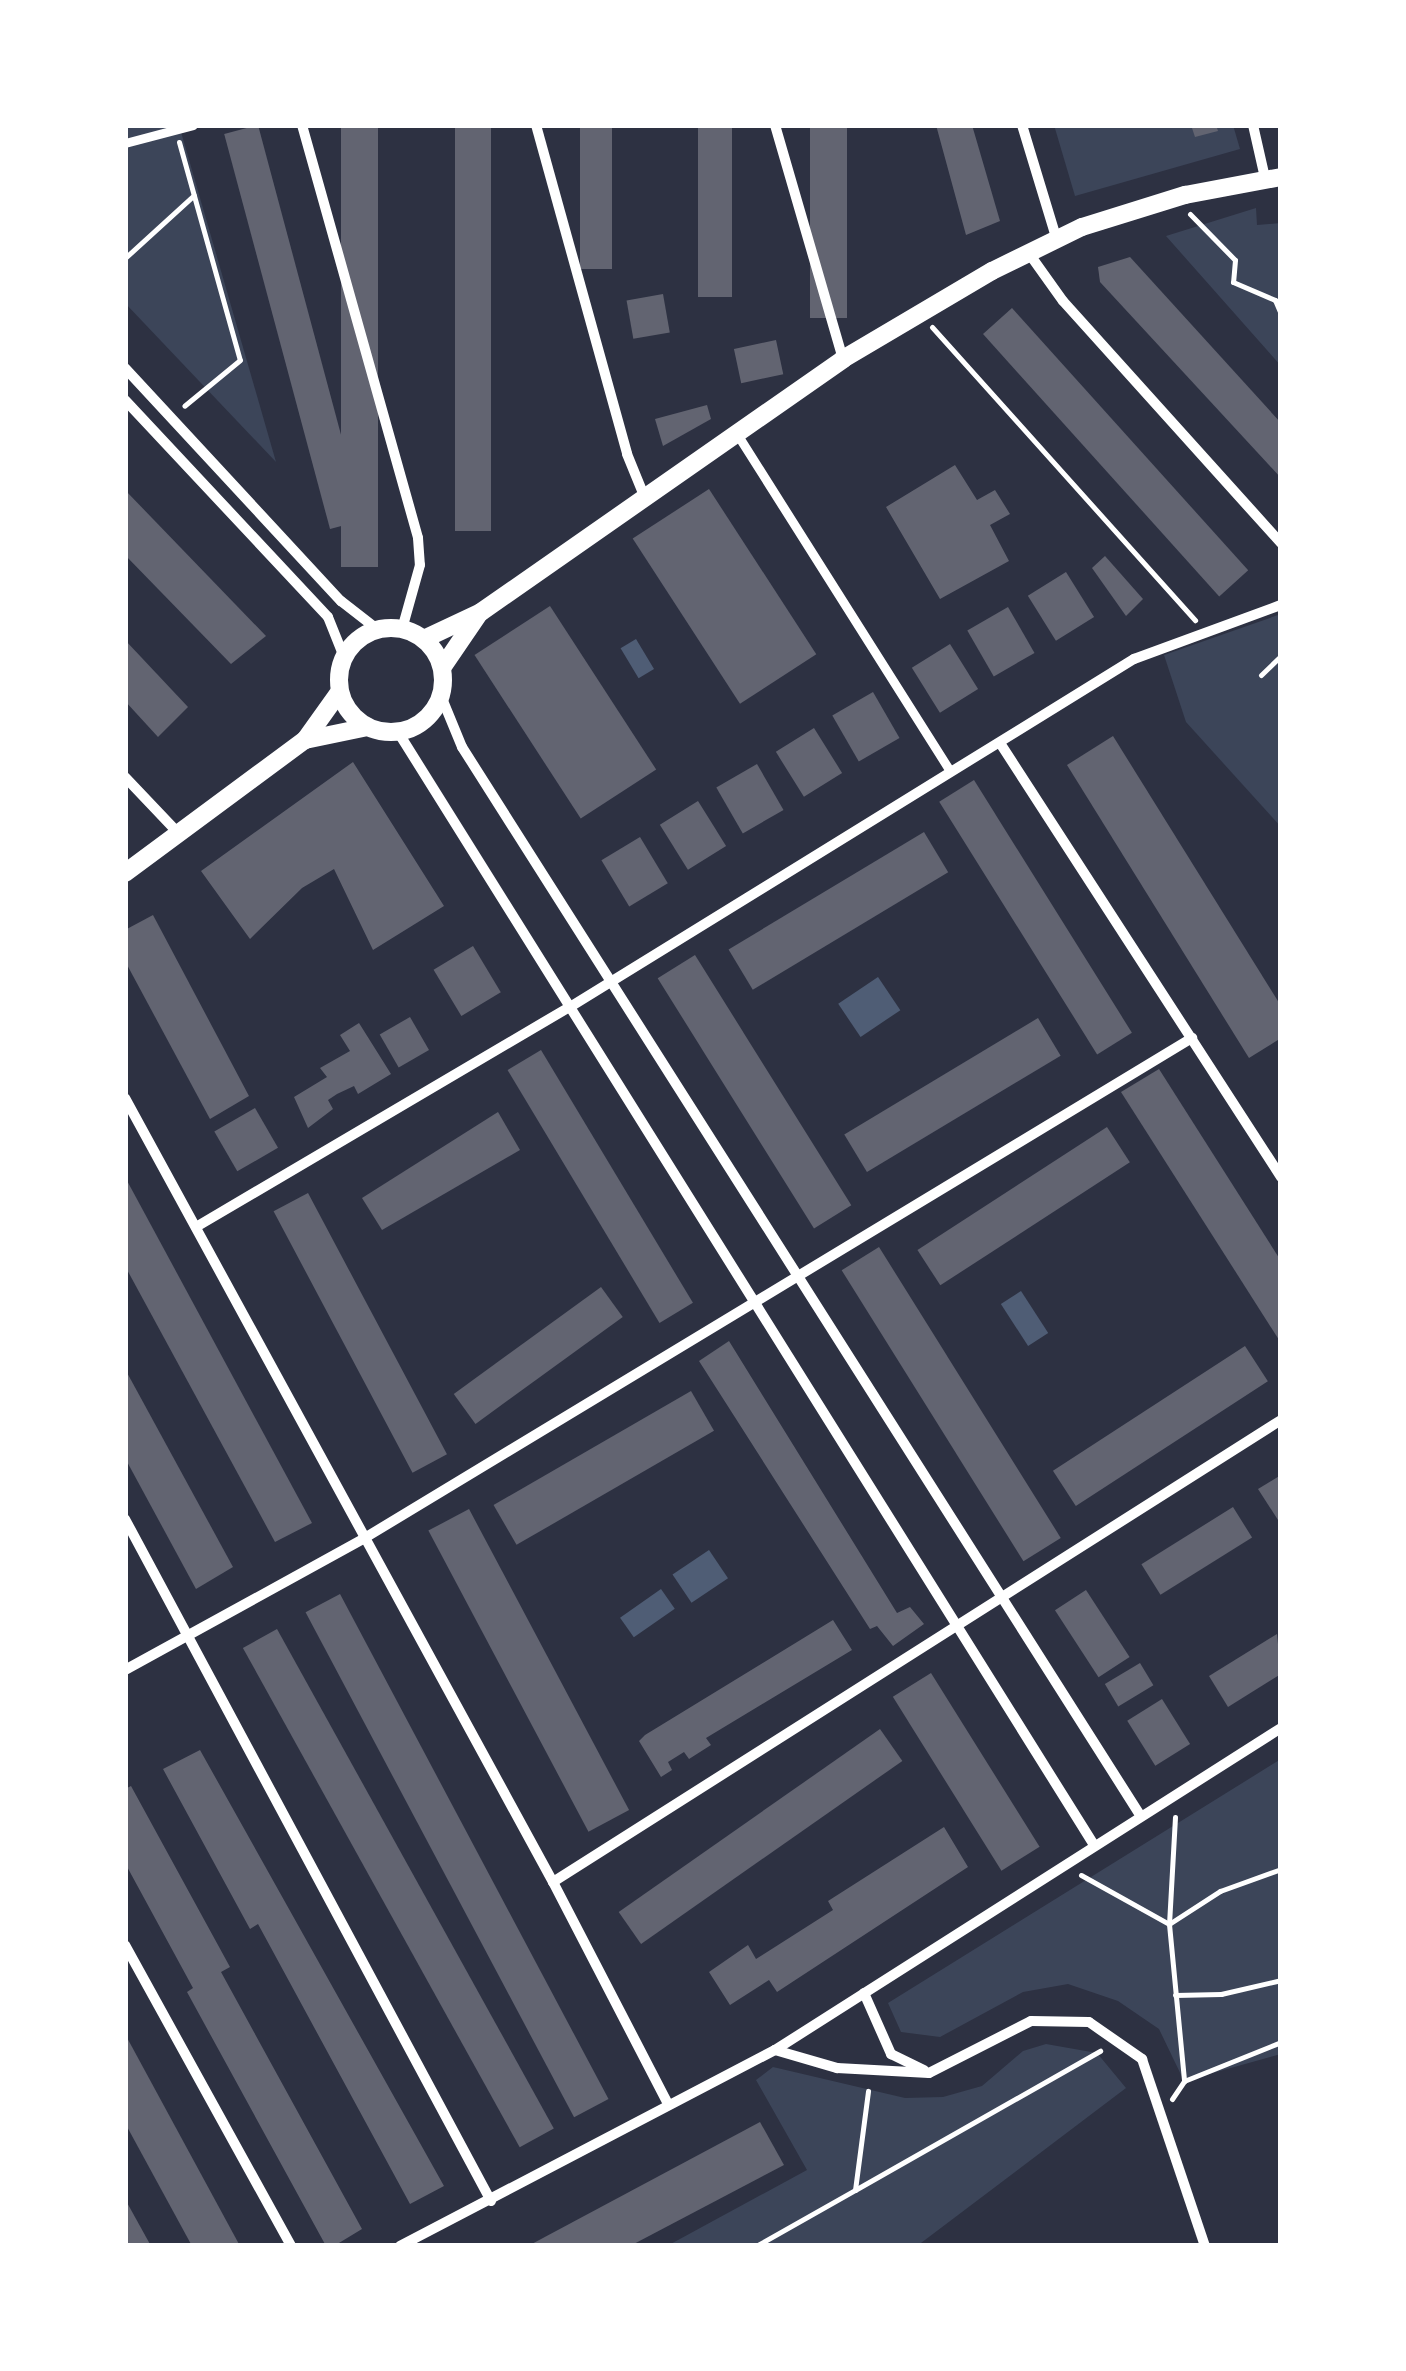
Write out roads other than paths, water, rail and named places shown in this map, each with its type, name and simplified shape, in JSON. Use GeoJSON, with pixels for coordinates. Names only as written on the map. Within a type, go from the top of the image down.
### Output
{"type":"FeatureCollection","features":[{"type":"Feature","properties":{"kind":"street"},"geometry":{"type":"LineString","coordinates":[[125,143],[194,125]]}},
{"type":"Feature","properties":{"kind":"street"},"geometry":{"type":"LineString","coordinates":[[302,125],[418,538],[420,566],[402,629]]}},
{"type":"Feature","properties":{"kind":"street"},"geometry":{"type":"LineString","coordinates":[[536,125],[626,454],[646,500]]}},
{"type":"Feature","properties":{"kind":"street"},"geometry":{"type":"LineString","coordinates":[[774,125],[844,359]]}},
{"type":"Feature","properties":{"kind":"street"},"geometry":{"type":"LineString","coordinates":[[1022,125],[1056,237]]}},
{"type":"Feature","properties":{"kind":"street"},"geometry":{"type":"LineString","coordinates":[[424,639],[480,612],[844,359],[1028,252],[1056,237],[1175,198],[1273,177],[1253,125]]}},
{"type":"Feature","properties":{"kind":"street"},"geometry":{"type":"LineString","coordinates":[[1028,252],[1063,301],[1281,543]]}},
{"type":"Feature","properties":{"kind":"street"},"geometry":{"type":"LineString","coordinates":[[125,368],[341,601],[377,629],[402,629],[424,639],[442,668]]}},
{"type":"Feature","properties":{"kind":"street"},"geometry":{"type":"LineString","coordinates":[[125,400],[328,617],[344,657],[340,691],[305,740],[125,873]]}},
{"type":"Feature","properties":{"kind":"street"},"geometry":{"type":"LineString","coordinates":[[736,434],[950,771]]}},
{"type":"Feature","properties":{"kind":"street"},"geometry":{"type":"LineString","coordinates":[[196,1228],[570,1007],[1134,659],[1281,605]]}},
{"type":"Feature","properties":{"kind":"street"},"geometry":{"type":"LineString","coordinates":[[480,612],[442,668],[441,696],[462,748],[1140,1816]]}},
{"type":"Feature","properties":{"kind":"street"},"geometry":{"type":"LineString","coordinates":[[344,657],[377,629]]}},
{"type":"Feature","properties":{"kind":"street"},"geometry":{"type":"LineString","coordinates":[[340,691],[368,727]]}},
{"type":"Feature","properties":{"kind":"street"},"geometry":{"type":"LineString","coordinates":[[305,740],[368,727],[398,732],[425,720],[441,696]]}},
{"type":"Feature","properties":{"kind":"street"},"geometry":{"type":"LineString","coordinates":[[398,732],[1094,1845]]}},
{"type":"Feature","properties":{"kind":"street"},"geometry":{"type":"LineString","coordinates":[[1000,743],[1281,1177]]}},
{"type":"Feature","properties":{"kind":"street"},"geometry":{"type":"LineString","coordinates":[[125,777],[179,834]]}},
{"type":"Feature","properties":{"kind":"street"},"geometry":{"type":"LineString","coordinates":[[125,1670],[363,1538],[1192,1038]]}},
{"type":"Feature","properties":{"kind":"street"},"geometry":{"type":"LineString","coordinates":[[125,1098],[553,1882],[668,2104]]}},
{"type":"Feature","properties":{"kind":"street"},"geometry":{"type":"LineString","coordinates":[[553,1882],[959,1628],[1281,1420]]}},
{"type":"Feature","properties":{"kind":"street"},"geometry":{"type":"LineString","coordinates":[[125,1519],[491,2201]]}},
{"type":"Feature","properties":{"kind":"street"},"geometry":{"type":"LineString","coordinates":[[400,2246],[775,2050],[1281,1728]]}},
{"type":"Feature","properties":{"kind":"street"},"geometry":{"type":"LineString","coordinates":[[125,1944],[291,2246]]}},
{"type":"Feature","properties":{"kind":"street"},"geometry":{"type":"LineString","coordinates":[[864,1993],[891,2054],[929,2072]]}},
{"type":"Feature","properties":{"kind":"street"},"geometry":{"type":"LineString","coordinates":[[775,2050],[837,2068],[929,2072],[1031,2021],[1089,2022],[1142,2060],[1205,2246]]}}]}
